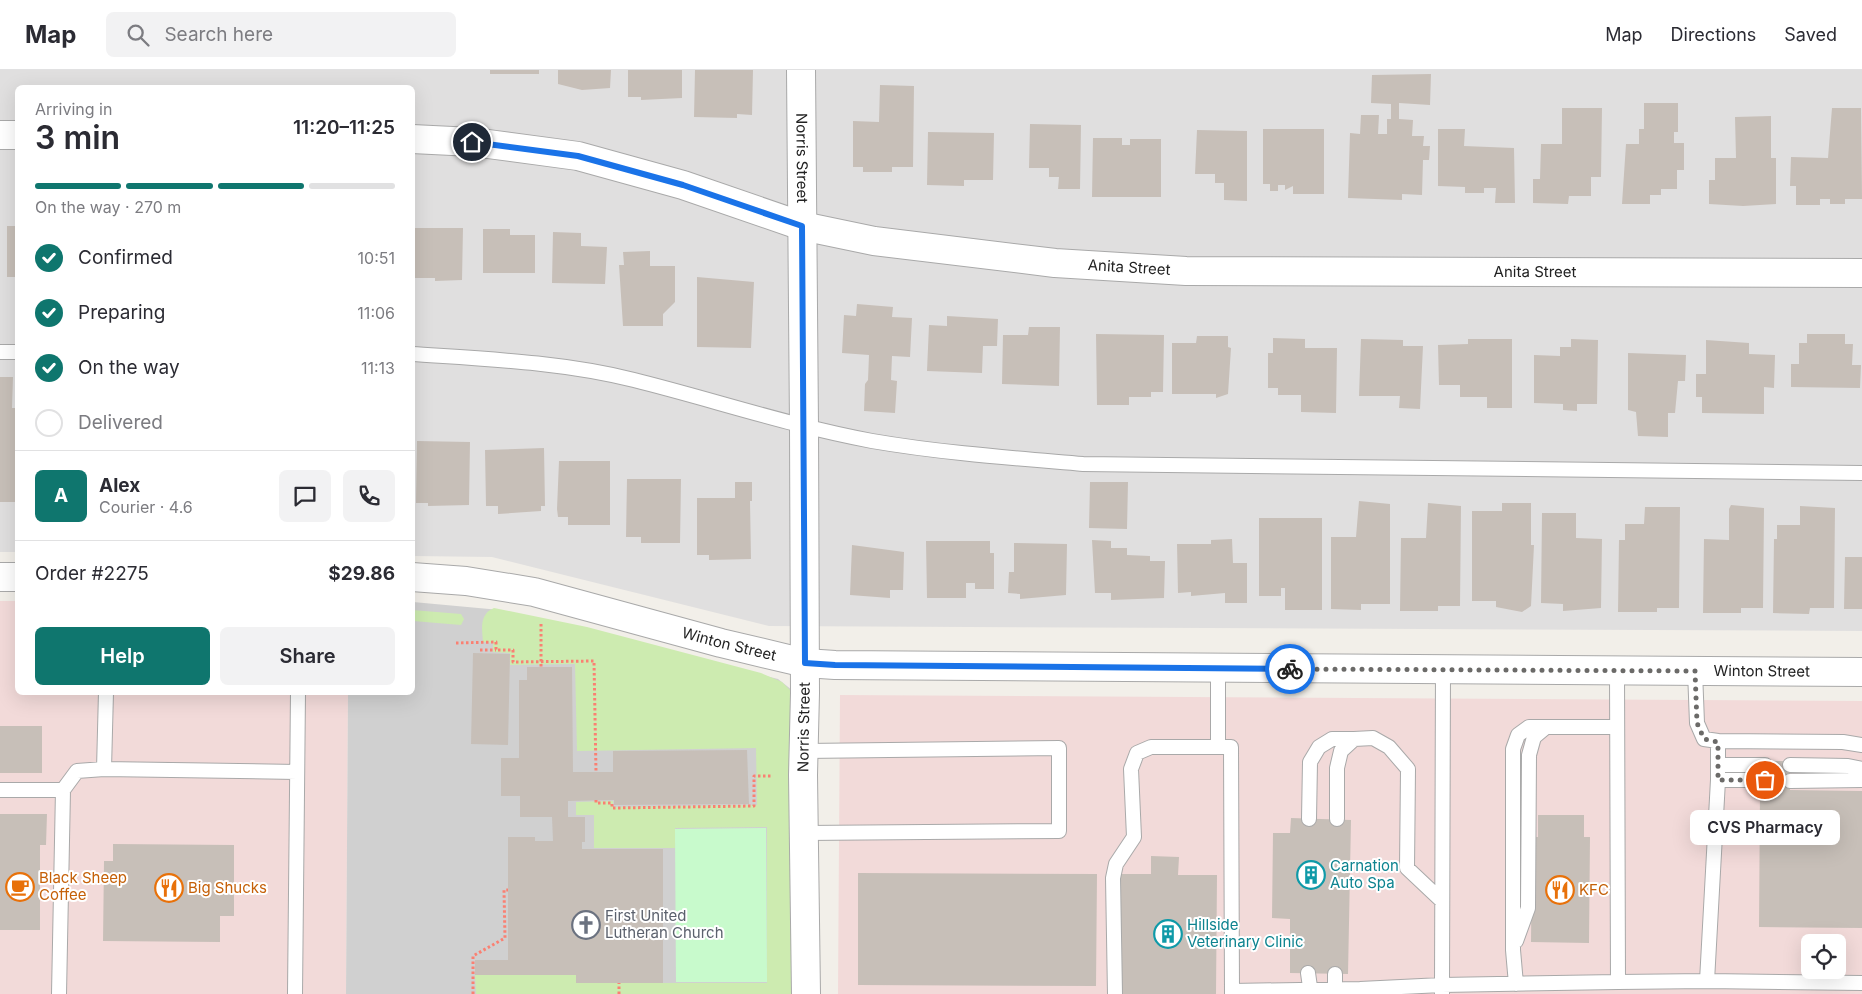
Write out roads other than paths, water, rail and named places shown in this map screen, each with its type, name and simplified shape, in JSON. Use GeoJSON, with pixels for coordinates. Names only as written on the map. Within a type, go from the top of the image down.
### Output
{"type":"FeatureCollection","features":[{"type":"Feature","properties":{"kind":"street","name":"Norris Street"},"geometry":{"type":"LineString","coordinates":[[801,70],[806,994]]}},
{"type":"Feature","properties":{"kind":"street"},"geometry":{"type":"LineString","coordinates":[[0,135],[15,135]]}},
{"type":"Feature","properties":{"kind":"street","name":"Anita Street"},"geometry":{"type":"LineString","coordinates":[[415,139],[472,142],[578,156],[683,185],[802,226],[874,241],[1055,263],[1186,271],[1862,274]]}},
{"type":"Feature","properties":{"kind":"street"},"geometry":{"type":"LineString","coordinates":[[0,577],[15,577]]}},
{"type":"Feature","properties":{"kind":"street","name":"Winton Street"},"geometry":{"type":"LineString","coordinates":[[415,577],[466,581],[534,592],[721,643],[805,663],[845,666],[1862,672]]}},
{"type":"Feature","properties":{"kind":"lane"},"geometry":{"type":"LineString","coordinates":[[0,352],[15,352]]}},
{"type":"Feature","properties":{"kind":"lane"},"geometry":{"type":"LineString","coordinates":[[415,354],[540,363],[632,380],[804,427],[873,441],[1083,464],[1862,473]]}},
{"type":"Feature","properties":{"kind":"lane"},"geometry":{"type":"LineString","coordinates":[[1218,668],[1218,747]]}},
{"type":"Feature","properties":{"kind":"lane"},"geometry":{"type":"LineString","coordinates":[[1442,990],[1443,670]]}},
{"type":"Feature","properties":{"kind":"lane"},"geometry":{"type":"LineString","coordinates":[[1617,670],[1618,982]]}},
{"type":"Feature","properties":{"kind":"lane"},"geometry":{"type":"LineString","coordinates":[[1695,671],[1697,723],[1704,739],[1718,742],[1843,742],[1862,745]]}},
{"type":"Feature","properties":{"kind":"lane"},"geometry":{"type":"LineString","coordinates":[[104,768],[106,695]]}},
{"type":"Feature","properties":{"kind":"lane"},"geometry":{"type":"LineString","coordinates":[[295,994],[298,695]]}},
{"type":"Feature","properties":{"kind":"lane"},"geometry":{"type":"LineString","coordinates":[[1516,984],[1513,950],[1528,908],[1529,755],[1534,737],[1546,727],[1617,727]]}},
{"type":"Feature","properties":{"kind":"lane"},"geometry":{"type":"LineString","coordinates":[[1310,818],[1310,762],[1319,747],[1332,739],[1373,738],[1389,747],[1408,769],[1407,868],[1442,901]]}},
{"type":"Feature","properties":{"kind":"lane"},"geometry":{"type":"LineString","coordinates":[[1337,819],[1338,768],[1341,751],[1354,739]]}},
{"type":"Feature","properties":{"kind":"lane"},"geometry":{"type":"LineString","coordinates":[[1707,981],[1718,780],[1718,742]]}},
{"type":"Feature","properties":{"kind":"lane"},"geometry":{"type":"LineString","coordinates":[[1115,994],[1113,878],[1116,864],[1134,837],[1132,769],[1137,753],[1151,747],[1231,747],[1232,992],[1442,990],[1516,984],[1618,982],[1658,988],[1707,981],[1862,983]]}},
{"type":"Feature","properties":{"kind":"lane"},"geometry":{"type":"LineString","coordinates":[[804,751],[1059,748],[1060,831],[804,833]]}},
{"type":"Feature","properties":{"kind":"lane"},"geometry":{"type":"LineString","coordinates":[[1718,766],[1765,766]]}},
{"type":"Feature","properties":{"kind":"lane"},"geometry":{"type":"LineString","coordinates":[[1790,766],[1848,766],[1862,769]]}},
{"type":"Feature","properties":{"kind":"lane"},"geometry":{"type":"LineString","coordinates":[[60,994],[63,790],[77,771],[104,768],[297,772]]}},
{"type":"Feature","properties":{"kind":"lane"},"geometry":{"type":"LineString","coordinates":[[1718,780],[1765,780]]}},
{"type":"Feature","properties":{"kind":"lane"},"geometry":{"type":"LineString","coordinates":[[1790,781],[1862,780]]}},
{"type":"Feature","properties":{"kind":"lane"},"geometry":{"type":"LineString","coordinates":[[0,790],[63,790]]}},
{"type":"Feature","properties":{"kind":"lane"},"geometry":{"type":"LineString","coordinates":[[1308,973],[1311,992]]}},
{"type":"Feature","properties":{"kind":"lane"},"geometry":{"type":"LineString","coordinates":[[1335,974],[1335,990]]}},
{"type":"Feature","properties":{"kind":"place","name":"CVS Pharmacy"},"geometry":{"type":"Point","coordinates":[1765,780]}},
{"type":"Feature","properties":{"kind":"place","name":"Carnation Auto Spa"},"geometry":{"type":"Point","coordinates":[1311,875]}},
{"type":"Feature","properties":{"kind":"place","name":"Black Sheep Coffee"},"geometry":{"type":"Point","coordinates":[20,887]}},
{"type":"Feature","properties":{"kind":"place","name":"Big Shucks"},"geometry":{"type":"Point","coordinates":[169,888]}},
{"type":"Feature","properties":{"kind":"place","name":"KFC"},"geometry":{"type":"Point","coordinates":[1560,890]}},
{"type":"Feature","properties":{"kind":"place","name":"First United Lutheran Church"},"geometry":{"type":"Point","coordinates":[586,925]}},
{"type":"Feature","properties":{"kind":"place","name":"Hillside Veterinary Clinic"},"geometry":{"type":"Point","coordinates":[1168,934]}}]}
